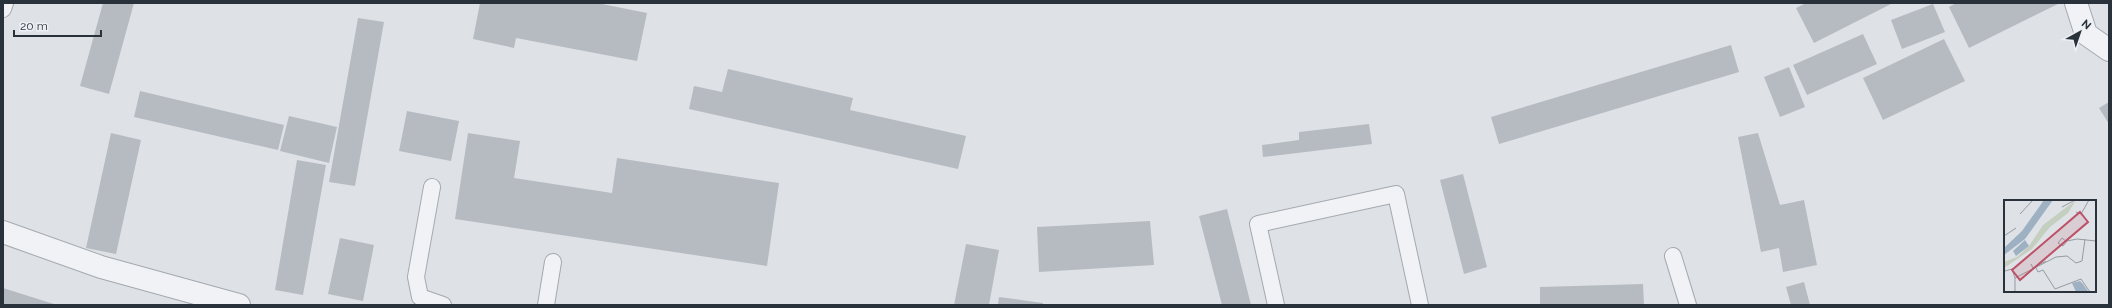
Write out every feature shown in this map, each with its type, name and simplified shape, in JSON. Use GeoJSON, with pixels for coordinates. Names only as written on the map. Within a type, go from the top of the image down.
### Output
{"type":"FeatureCollection","features":[{"type":"Feature","properties":{"kind":"street"},"geometry":{"type":"LineString","coordinates":[[2076,3],[2086,34],[2109,50]]}},
{"type":"Feature","properties":{"kind":"street"},"geometry":{"type":"LineString","coordinates":[[3,232],[101,268],[239,305]]}},
{"type":"Feature","properties":{"kind":"lane"},"geometry":{"type":"LineString","coordinates":[[3,9],[5,3]]}},
{"type":"Feature","properties":{"kind":"lane"},"geometry":{"type":"LineString","coordinates":[[432,187],[416,277],[420,297],[443,305]]}},
{"type":"Feature","properties":{"kind":"lane"},"geometry":{"type":"LineString","coordinates":[[1276,305],[1258,224],[1396,194],[1420,305]]}},
{"type":"Feature","properties":{"kind":"lane"},"geometry":{"type":"LineString","coordinates":[[1673,256],[1688,305]]}},
{"type":"Feature","properties":{"kind":"lane"},"geometry":{"type":"LineString","coordinates":[[546,305],[553,262]]}},
{"type":"Feature","properties":{"kind":"building"},"geometry":{"type":"Polygon","coordinates":[[[103,3],[134,3],[109,94],[80,86],[103,3]]]}},
{"type":"Feature","properties":{"kind":"building"},"geometry":{"type":"Polygon","coordinates":[[[480,3],[597,3],[647,13],[637,61],[516,38],[514,48],[473,39],[480,3]]]}},
{"type":"Feature","properties":{"kind":"building"},"geometry":{"type":"Polygon","coordinates":[[[1806,3],[1893,3],[1814,43],[1796,8],[1806,3]]]}},
{"type":"Feature","properties":{"kind":"building"},"geometry":{"type":"Polygon","coordinates":[[[1956,3],[2060,3],[1969,48],[1949,7],[1956,3]]]}},
{"type":"Feature","properties":{"kind":"building"},"geometry":{"type":"Polygon","coordinates":[[[1933,4],[1945,32],[1902,49],[1891,20],[1933,4]]]}},
{"type":"Feature","properties":{"kind":"building"},"geometry":{"type":"Polygon","coordinates":[[[358,18],[384,22],[355,186],[329,182],[358,18]]]}},
{"type":"Feature","properties":{"kind":"building"},"geometry":{"type":"Polygon","coordinates":[[[1863,34],[1877,64],[1807,95],[1793,65],[1863,34]]]}},
{"type":"Feature","properties":{"kind":"building"},"geometry":{"type":"Polygon","coordinates":[[[1944,39],[1965,81],[1883,120],[1863,78],[1944,39]]]}},
{"type":"Feature","properties":{"kind":"building"},"geometry":{"type":"Polygon","coordinates":[[[1731,45],[1739,72],[1499,144],[1491,117],[1731,45]]]}},
{"type":"Feature","properties":{"kind":"building"},"geometry":{"type":"Polygon","coordinates":[[[1789,67],[1805,107],[1780,117],[1764,77],[1789,67]]]}},
{"type":"Feature","properties":{"kind":"building"},"geometry":{"type":"Polygon","coordinates":[[[728,69],[853,98],[850,110],[966,136],[958,169],[689,109],[694,86],[722,92],[728,69]]]}},
{"type":"Feature","properties":{"kind":"building"},"geometry":{"type":"Polygon","coordinates":[[[140,91],[284,125],[278,150],[134,117],[140,91]]]}},
{"type":"Feature","properties":{"kind":"building"},"geometry":{"type":"Polygon","coordinates":[[[2109,102],[2109,124],[2099,108],[2109,102]]]}},
{"type":"Feature","properties":{"kind":"building"},"geometry":{"type":"Polygon","coordinates":[[[407,111],[459,121],[451,161],[399,151],[407,111]]]}},
{"type":"Feature","properties":{"kind":"building"},"geometry":{"type":"Polygon","coordinates":[[[289,116],[337,127],[329,163],[280,151],[289,116]]]}},
{"type":"Feature","properties":{"kind":"building"},"geometry":{"type":"Polygon","coordinates":[[[1369,124],[1372,144],[1263,157],[1262,145],[1299,140],[1299,132],[1369,124]]]}},
{"type":"Feature","properties":{"kind":"building"},"geometry":{"type":"Polygon","coordinates":[[[111,133],[141,140],[116,254],[86,248],[111,133]]]}},
{"type":"Feature","properties":{"kind":"building"},"geometry":{"type":"Polygon","coordinates":[[[468,133],[520,141],[514,178],[612,193],[617,158],[779,183],[767,266],[455,219],[468,133]]]}},
{"type":"Feature","properties":{"kind":"building"},"geometry":{"type":"Polygon","coordinates":[[[1758,133],[1780,205],[1804,200],[1817,265],[1783,272],[1779,248],[1761,252],[1738,137],[1758,133]]]}},
{"type":"Feature","properties":{"kind":"building"},"geometry":{"type":"Polygon","coordinates":[[[297,160],[326,165],[303,295],[275,290],[297,160]]]}},
{"type":"Feature","properties":{"kind":"building"},"geometry":{"type":"Polygon","coordinates":[[[1463,174],[1487,267],[1464,274],[1440,180],[1463,174]]]}},
{"type":"Feature","properties":{"kind":"building"},"geometry":{"type":"Polygon","coordinates":[[[1227,209],[1251,305],[1222,305],[1199,216],[1227,209]]]}},
{"type":"Feature","properties":{"kind":"building"},"geometry":{"type":"Polygon","coordinates":[[[1150,221],[1154,265],[1039,272],[1037,227],[1150,221]]]}},
{"type":"Feature","properties":{"kind":"building"},"geometry":{"type":"Polygon","coordinates":[[[340,238],[374,245],[363,301],[328,294],[340,238]]]}},
{"type":"Feature","properties":{"kind":"building"},"geometry":{"type":"Polygon","coordinates":[[[966,244],[999,250],[989,305],[954,305],[966,244]]]}},
{"type":"Feature","properties":{"kind":"building"},"geometry":{"type":"Polygon","coordinates":[[[1804,282],[1810,305],[1791,305],[1786,287],[1804,282]]]}},
{"type":"Feature","properties":{"kind":"building"},"geometry":{"type":"Polygon","coordinates":[[[1643,284],[1644,305],[1540,305],[1540,287],[1643,284]]]}},
{"type":"Feature","properties":{"kind":"building"},"geometry":{"type":"Polygon","coordinates":[[[3,288],[57,305],[3,305],[3,288]]]}},
{"type":"Feature","properties":{"kind":"building"},"geometry":{"type":"Polygon","coordinates":[[[999,297],[1043,303],[1043,305],[998,305],[999,297]]]}}]}
